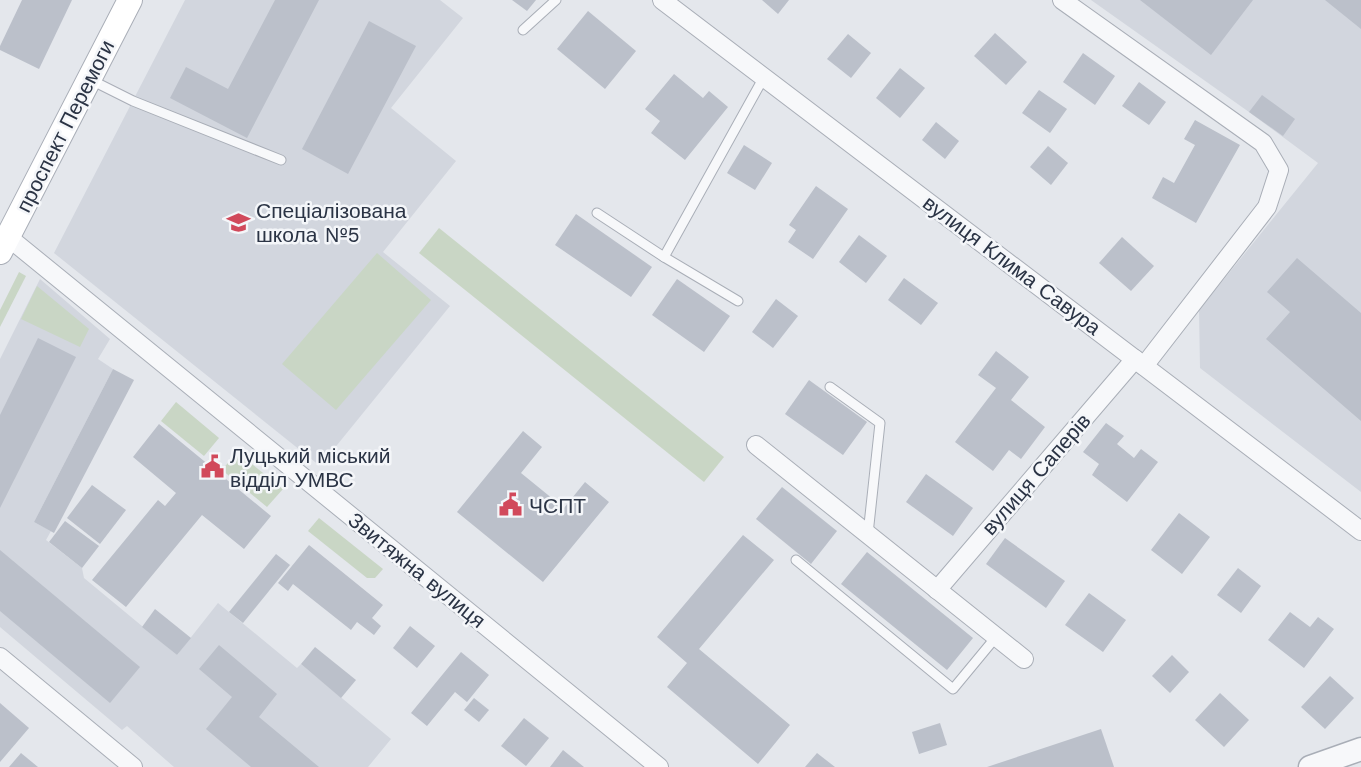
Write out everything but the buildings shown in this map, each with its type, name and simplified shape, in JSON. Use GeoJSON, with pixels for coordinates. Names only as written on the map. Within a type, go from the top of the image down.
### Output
{"type":"FeatureCollection","features":[{"type":"Feature","properties":{"kind":"main road","name":"проспект Перемоги"},"geometry":{"type":"LineString","coordinates":[[4,244],[130,0]]}},
{"type":"Feature","properties":{"kind":"street","name":"вулиця Клима Савура"},"geometry":{"type":"LineString","coordinates":[[662,0],[1361,531]]}},
{"type":"Feature","properties":{"kind":"street","name":"вулиця Саперів"},"geometry":{"type":"LineString","coordinates":[[937,590],[1140,362],[1267,207],[1278,170],[1263,143],[1062,0]]}},
{"type":"Feature","properties":{"kind":"street","name":"Звитяжна вулиця"},"geometry":{"type":"LineString","coordinates":[[4,244],[659,767]]}},
{"type":"Feature","properties":{"kind":"street"},"geometry":{"type":"LineString","coordinates":[[756,445],[1024,659]]}},
{"type":"Feature","properties":{"kind":"street"},"geometry":{"type":"LineString","coordinates":[[0,657],[133,767]]}},
{"type":"Feature","properties":{"kind":"street"},"geometry":{"type":"LineString","coordinates":[[1310,767],[1361,749]]}},
{"type":"Feature","properties":{"kind":"lane"},"geometry":{"type":"LineString","coordinates":[[523,30],[556,0]]}},
{"type":"Feature","properties":{"kind":"lane"},"geometry":{"type":"LineString","coordinates":[[664,257],[764,77]]}},
{"type":"Feature","properties":{"kind":"lane"},"geometry":{"type":"LineString","coordinates":[[89,79],[133,100],[280,160]]}},
{"type":"Feature","properties":{"kind":"lane"},"geometry":{"type":"LineString","coordinates":[[597,213],[664,257],[738,301]]}},
{"type":"Feature","properties":{"kind":"lane"},"geometry":{"type":"LineString","coordinates":[[830,387],[880,423],[868,534]]}},
{"type":"Feature","properties":{"kind":"lane"},"geometry":{"type":"LineString","coordinates":[[796,560],[953,689],[996,637]]}},
{"type":"Feature","properties":{"kind":"shaded area","name":"Спеціалізована школа №5"},"geometry":{"type":"Polygon","coordinates":[[[185,0],[440,0],[463,18],[391,108],[456,161],[383,252],[450,306],[320,466],[54,253],[185,0]]]}},
{"type":"Feature","properties":{"kind":"shaded area"},"geometry":{"type":"Polygon","coordinates":[[[1091,0],[1361,0],[1361,492],[1200,368],[1199,310],[1318,163],[1091,0]]]}},
{"type":"Feature","properties":{"kind":"shaded area"},"geometry":{"type":"Polygon","coordinates":[[[40,279],[110,339],[98,359],[113,369],[34,522],[51,531],[46,540],[82,568],[84,578],[177,655],[218,603],[297,668],[301,664],[391,739],[368,767],[174,767],[127,726],[122,730],[0,627],[0,359],[40,279]]]}},
{"type":"Feature","properties":{"kind":"green space"},"geometry":{"type":"Polygon","coordinates":[[[439,228],[724,457],[704,482],[419,253],[439,228]]]}},
{"type":"Feature","properties":{"kind":"green space"},"geometry":{"type":"Polygon","coordinates":[[[377,253],[431,300],[336,410],[282,364],[377,253]]]}},
{"type":"Feature","properties":{"kind":"green space"},"geometry":{"type":"Polygon","coordinates":[[[19,272],[26,276],[0,327],[0,310],[19,272]]]}},
{"type":"Feature","properties":{"kind":"green space"},"geometry":{"type":"Polygon","coordinates":[[[37,286],[89,329],[80,347],[21,319],[37,286]]]}},
{"type":"Feature","properties":{"kind":"green space"},"geometry":{"type":"Polygon","coordinates":[[[176,402],[219,438],[204,456],[161,421],[176,402]]]}},
{"type":"Feature","properties":{"kind":"green space"},"geometry":{"type":"Polygon","coordinates":[[[237,452],[283,489],[267,507],[222,470],[237,452]]]}},
{"type":"Feature","properties":{"kind":"green space"},"geometry":{"type":"Polygon","coordinates":[[[319,518],[383,569],[375,578],[367,578],[308,531],[319,518]]]}},
{"type":"Feature","properties":{"kind":"place","name":"Спеціалізована школа №5"},"geometry":{"type":"Point","coordinates":[238,222]}},
{"type":"Feature","properties":{"kind":"place","name":"Луцький міський відділ УМВС"},"geometry":{"type":"Point","coordinates":[212,467]}},
{"type":"Feature","properties":{"kind":"place","name":"ЧСПТ"},"geometry":{"type":"Point","coordinates":[511,505]}}]}
